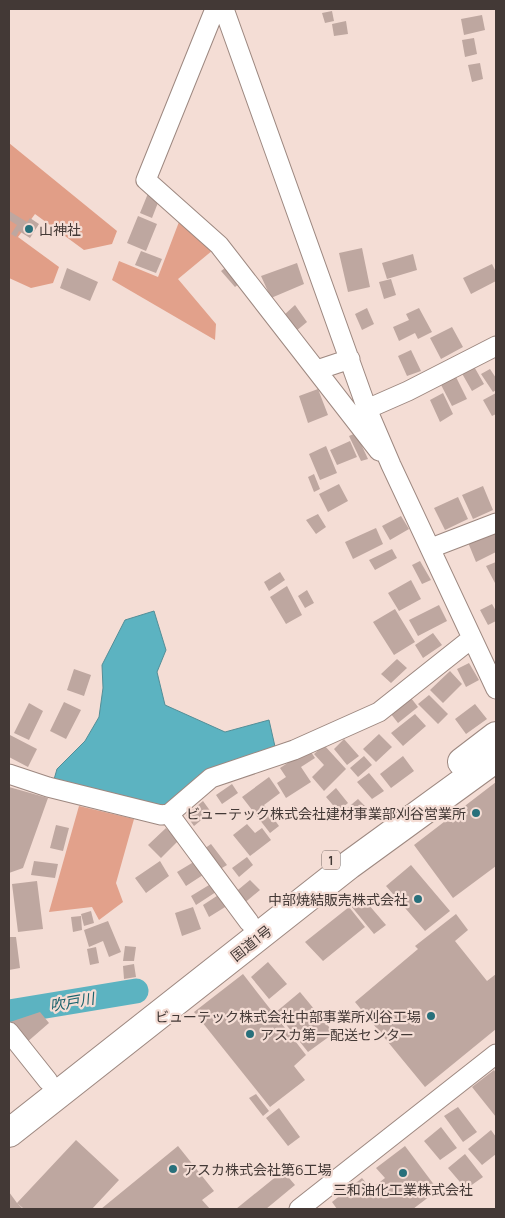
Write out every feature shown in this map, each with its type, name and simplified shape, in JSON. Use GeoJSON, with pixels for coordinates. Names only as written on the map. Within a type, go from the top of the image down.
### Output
{"type":"FeatureCollection","features":[{"type":"Feature","properties":{"kind":"highway","name":"国道1号"},"geometry":{"type":"LineString","coordinates":[[9,1110],[249,922],[496,736]]}},
{"type":"Feature","properties":{"kind":"highway","name":"国道1号"},"geometry":{"type":"LineString","coordinates":[[9,1133],[349,866],[496,758]]}},
{"type":"Feature","properties":{"kind":"street"},"geometry":{"type":"LineString","coordinates":[[215,9],[146,180],[219,245],[317,370],[357,425],[391,465]]}},
{"type":"Feature","properties":{"kind":"street"},"geometry":{"type":"LineString","coordinates":[[224,9],[367,409],[471,639],[496,689]]}},
{"type":"Feature","properties":{"kind":"street"},"geometry":{"type":"LineString","coordinates":[[367,409],[408,391],[496,346]]}},
{"type":"Feature","properties":{"kind":"street"},"geometry":{"type":"LineString","coordinates":[[317,370],[350,359]]}},
{"type":"Feature","properties":{"kind":"street"},"geometry":{"type":"LineString","coordinates":[[431,548],[496,523]]}},
{"type":"Feature","properties":{"kind":"street"},"geometry":{"type":"LineString","coordinates":[[9,774],[48,787],[142,811],[161,815],[169,814],[210,778],[294,750],[379,712],[471,639]]}},
{"type":"Feature","properties":{"kind":"street"},"geometry":{"type":"LineString","coordinates":[[169,814],[249,922]]}},
{"type":"Feature","properties":{"kind":"street"},"geometry":{"type":"LineString","coordinates":[[9,1032],[48,1081]]}},
{"type":"Feature","properties":{"kind":"street"},"geometry":{"type":"LineString","coordinates":[[299,1209],[320,1203],[496,1054]]}},
{"type":"Feature","properties":{"kind":"shaded area"},"geometry":{"type":"Polygon","coordinates":[[[9,143],[117,231],[112,244],[84,250],[35,214],[18,237],[59,267],[53,283],[31,288],[9,278],[9,143]]]}},
{"type":"Feature","properties":{"kind":"shaded area"},"geometry":{"type":"Polygon","coordinates":[[[182,214],[213,250],[178,279],[216,324],[215,340],[112,280],[119,261],[158,277],[182,214]]]}},
{"type":"Feature","properties":{"kind":"shaded area"},"geometry":{"type":"Polygon","coordinates":[[[79,806],[134,819],[116,883],[123,902],[99,920],[92,907],[49,912],[79,806]]]}},
{"type":"Feature","properties":{"kind":"water"},"geometry":{"type":"Polygon","coordinates":[[[154,611],[166,650],[157,672],[165,705],[225,732],[269,720],[276,751],[204,772],[160,809],[53,783],[57,769],[85,741],[99,717],[103,688],[102,665],[125,620],[154,611]]]}},
{"type":"Feature","properties":{"kind":"building"},"geometry":{"type":"Polygon","coordinates":[[[332,11],[334,21],[325,23],[322,13],[332,11]]]}},
{"type":"Feature","properties":{"kind":"building"},"geometry":{"type":"Polygon","coordinates":[[[482,15],[485,30],[464,35],[461,19],[482,15]]]}},
{"type":"Feature","properties":{"kind":"building"},"geometry":{"type":"Polygon","coordinates":[[[346,21],[348,34],[334,36],[332,24],[346,21]]]}},
{"type":"Feature","properties":{"kind":"building"},"geometry":{"type":"Polygon","coordinates":[[[474,38],[477,54],[465,57],[462,40],[474,38]]]}},
{"type":"Feature","properties":{"kind":"building"},"geometry":{"type":"Polygon","coordinates":[[[480,63],[483,79],[472,82],[468,65],[480,63]]]}},
{"type":"Feature","properties":{"kind":"building"},"geometry":{"type":"Polygon","coordinates":[[[149,191],[161,195],[152,218],[140,213],[149,191]]]}},
{"type":"Feature","properties":{"kind":"building"},"geometry":{"type":"Polygon","coordinates":[[[9,211],[27,222],[30,218],[39,224],[30,238],[19,231],[16,237],[11,234],[17,225],[9,220],[9,211]]]}},
{"type":"Feature","properties":{"kind":"building"},"geometry":{"type":"Polygon","coordinates":[[[138,216],[157,224],[146,251],[127,243],[138,216]]]}},
{"type":"Feature","properties":{"kind":"building"},"geometry":{"type":"Polygon","coordinates":[[[362,248],[370,287],[348,292],[339,253],[362,248]]]}},
{"type":"Feature","properties":{"kind":"building"},"geometry":{"type":"Polygon","coordinates":[[[141,251],[162,259],[156,273],[135,265],[141,251]]]}},
{"type":"Feature","properties":{"kind":"building"},"geometry":{"type":"Polygon","coordinates":[[[413,254],[417,270],[387,279],[382,263],[413,254]]]}},
{"type":"Feature","properties":{"kind":"building"},"geometry":{"type":"Polygon","coordinates":[[[233,262],[245,279],[235,287],[221,271],[233,262]]]}},
{"type":"Feature","properties":{"kind":"building"},"geometry":{"type":"Polygon","coordinates":[[[297,263],[304,284],[271,298],[261,276],[297,263]]]}},
{"type":"Feature","properties":{"kind":"building"},"geometry":{"type":"Polygon","coordinates":[[[492,264],[496,272],[496,281],[471,294],[463,278],[492,264]]]}},
{"type":"Feature","properties":{"kind":"building"},"geometry":{"type":"Polygon","coordinates":[[[67,268],[98,282],[90,301],[60,288],[67,268]]]}},
{"type":"Feature","properties":{"kind":"building"},"geometry":{"type":"Polygon","coordinates":[[[391,279],[396,295],[384,299],[379,282],[391,279]]]}},
{"type":"Feature","properties":{"kind":"building"},"geometry":{"type":"Polygon","coordinates":[[[295,305],[307,322],[296,331],[284,315],[295,305]]]}},
{"type":"Feature","properties":{"kind":"building"},"geometry":{"type":"Polygon","coordinates":[[[367,308],[374,324],[362,330],[355,314],[367,308]]]}},
{"type":"Feature","properties":{"kind":"building"},"geometry":{"type":"Polygon","coordinates":[[[419,308],[432,332],[418,339],[415,333],[399,341],[393,327],[409,320],[406,314],[419,308]]]}},
{"type":"Feature","properties":{"kind":"building"},"geometry":{"type":"Polygon","coordinates":[[[452,327],[463,347],[441,359],[430,338],[452,327]]]}},
{"type":"Feature","properties":{"kind":"building"},"geometry":{"type":"Polygon","coordinates":[[[411,350],[421,371],[407,376],[398,356],[411,350]]]}},
{"type":"Feature","properties":{"kind":"building"},"geometry":{"type":"Polygon","coordinates":[[[472,363],[484,384],[472,391],[460,370],[472,363]]]}},
{"type":"Feature","properties":{"kind":"building"},"geometry":{"type":"Polygon","coordinates":[[[490,369],[496,378],[496,390],[493,392],[481,374],[490,369]]]}},
{"type":"Feature","properties":{"kind":"building"},"geometry":{"type":"Polygon","coordinates":[[[454,373],[467,399],[452,406],[439,381],[454,373]]]}},
{"type":"Feature","properties":{"kind":"building"},"geometry":{"type":"Polygon","coordinates":[[[318,389],[328,415],[308,423],[299,396],[318,389]]]}},
{"type":"Feature","properties":{"kind":"building"},"geometry":{"type":"Polygon","coordinates":[[[443,393],[453,414],[440,422],[430,400],[443,393]]]}},
{"type":"Feature","properties":{"kind":"building"},"geometry":{"type":"Polygon","coordinates":[[[496,393],[496,414],[492,416],[483,400],[496,393]]]}},
{"type":"Feature","properties":{"kind":"building"},"geometry":{"type":"Polygon","coordinates":[[[356,433],[368,459],[361,461],[349,436],[356,433]]]}},
{"type":"Feature","properties":{"kind":"building"},"geometry":{"type":"Polygon","coordinates":[[[350,441],[357,457],[337,465],[330,450],[350,441]]]}},
{"type":"Feature","properties":{"kind":"building"},"geometry":{"type":"Polygon","coordinates":[[[326,446],[337,473],[320,480],[309,454],[326,446]]]}},
{"type":"Feature","properties":{"kind":"building"},"geometry":{"type":"Polygon","coordinates":[[[314,474],[320,489],[314,492],[308,477],[314,474]]]}},
{"type":"Feature","properties":{"kind":"building"},"geometry":{"type":"Polygon","coordinates":[[[339,484],[348,501],[328,512],[319,494],[339,484]]]}},
{"type":"Feature","properties":{"kind":"building"},"geometry":{"type":"Polygon","coordinates":[[[483,486],[493,510],[473,519],[462,495],[483,486]]]}},
{"type":"Feature","properties":{"kind":"building"},"geometry":{"type":"Polygon","coordinates":[[[458,497],[468,519],[445,530],[434,508],[458,497]]]}},
{"type":"Feature","properties":{"kind":"building"},"geometry":{"type":"Polygon","coordinates":[[[318,514],[326,527],[316,534],[306,520],[318,514]]]}},
{"type":"Feature","properties":{"kind":"building"},"geometry":{"type":"Polygon","coordinates":[[[401,516],[409,529],[390,540],[382,526],[401,516]]]}},
{"type":"Feature","properties":{"kind":"building"},"geometry":{"type":"Polygon","coordinates":[[[376,528],[383,544],[353,559],[345,542],[376,528]]]}},
{"type":"Feature","properties":{"kind":"building"},"geometry":{"type":"Polygon","coordinates":[[[496,528],[496,552],[476,562],[467,540],[496,528]]]}},
{"type":"Feature","properties":{"kind":"building"},"geometry":{"type":"Polygon","coordinates":[[[392,549],[397,558],[375,570],[369,560],[392,549]]]}},
{"type":"Feature","properties":{"kind":"building"},"geometry":{"type":"Polygon","coordinates":[[[420,561],[431,580],[422,584],[412,565],[420,561]]]}},
{"type":"Feature","properties":{"kind":"building"},"geometry":{"type":"Polygon","coordinates":[[[496,562],[496,582],[495,583],[486,566],[496,562]]]}},
{"type":"Feature","properties":{"kind":"building"},"geometry":{"type":"Polygon","coordinates":[[[280,572],[285,580],[269,591],[264,582],[280,572]]]}},
{"type":"Feature","properties":{"kind":"building"},"geometry":{"type":"Polygon","coordinates":[[[411,580],[421,599],[399,611],[388,593],[411,580]]]}},
{"type":"Feature","properties":{"kind":"building"},"geometry":{"type":"Polygon","coordinates":[[[287,586],[302,615],[286,624],[270,597],[287,586]]]}},
{"type":"Feature","properties":{"kind":"building"},"geometry":{"type":"Polygon","coordinates":[[[307,590],[314,603],[305,608],[298,596],[307,590]]]}},
{"type":"Feature","properties":{"kind":"building"},"geometry":{"type":"Polygon","coordinates":[[[492,604],[496,611],[496,621],[488,625],[480,610],[492,604]]]}},
{"type":"Feature","properties":{"kind":"building"},"geometry":{"type":"Polygon","coordinates":[[[439,605],[447,621],[418,636],[409,620],[439,605]]]}},
{"type":"Feature","properties":{"kind":"building"},"geometry":{"type":"Polygon","coordinates":[[[395,609],[415,642],[394,655],[373,622],[395,609]]]}},
{"type":"Feature","properties":{"kind":"building"},"geometry":{"type":"Polygon","coordinates":[[[433,633],[442,645],[423,658],[415,645],[433,633]]]}},
{"type":"Feature","properties":{"kind":"building"},"geometry":{"type":"Polygon","coordinates":[[[397,659],[407,668],[391,683],[381,674],[397,659]]]}},
{"type":"Feature","properties":{"kind":"building"},"geometry":{"type":"Polygon","coordinates":[[[469,663],[479,680],[466,687],[457,669],[469,663]]]}},
{"type":"Feature","properties":{"kind":"building"},"geometry":{"type":"Polygon","coordinates":[[[74,669],[91,675],[84,696],[67,690],[74,669]]]}},
{"type":"Feature","properties":{"kind":"building"},"geometry":{"type":"Polygon","coordinates":[[[450,671],[462,684],[443,703],[430,690],[450,671]]]}},
{"type":"Feature","properties":{"kind":"building"},"geometry":{"type":"Polygon","coordinates":[[[429,695],[448,714],[438,724],[418,704],[429,695]]]}},
{"type":"Feature","properties":{"kind":"building"},"geometry":{"type":"Polygon","coordinates":[[[411,698],[418,707],[398,723],[391,714],[411,698]]]}},
{"type":"Feature","properties":{"kind":"building"},"geometry":{"type":"Polygon","coordinates":[[[64,702],[81,710],[66,739],[50,731],[64,702]]]}},
{"type":"Feature","properties":{"kind":"building"},"geometry":{"type":"Polygon","coordinates":[[[29,703],[43,711],[29,740],[14,733],[29,703]]]}},
{"type":"Feature","properties":{"kind":"building"},"geometry":{"type":"Polygon","coordinates":[[[475,704],[487,719],[466,734],[455,719],[475,704]]]}},
{"type":"Feature","properties":{"kind":"building"},"geometry":{"type":"Polygon","coordinates":[[[415,714],[426,726],[403,746],[391,733],[415,714]]]}},
{"type":"Feature","properties":{"kind":"building"},"geometry":{"type":"Polygon","coordinates":[[[379,734],[392,747],[376,762],[363,749],[379,734]]]}},
{"type":"Feature","properties":{"kind":"building"},"geometry":{"type":"Polygon","coordinates":[[[10,735],[37,749],[28,767],[9,757],[10,735]]]}},
{"type":"Feature","properties":{"kind":"building"},"geometry":{"type":"Polygon","coordinates":[[[344,739],[359,756],[347,765],[334,749],[344,739]]]}},
{"type":"Feature","properties":{"kind":"building"},"geometry":{"type":"Polygon","coordinates":[[[324,745],[346,769],[324,791],[312,777],[324,765],[314,754],[324,745]]]}},
{"type":"Feature","properties":{"kind":"building"},"geometry":{"type":"Polygon","coordinates":[[[309,749],[315,758],[301,767],[311,782],[286,798],[277,783],[286,777],[280,768],[309,749]]]}},
{"type":"Feature","properties":{"kind":"building"},"geometry":{"type":"Polygon","coordinates":[[[364,756],[372,765],[358,777],[350,768],[364,756]]]}},
{"type":"Feature","properties":{"kind":"building"},"geometry":{"type":"Polygon","coordinates":[[[403,756],[414,771],[391,788],[380,774],[403,756]]]}},
{"type":"Feature","properties":{"kind":"building"},"geometry":{"type":"Polygon","coordinates":[[[369,773],[384,791],[372,799],[357,782],[369,773]]]}},
{"type":"Feature","properties":{"kind":"building"},"geometry":{"type":"Polygon","coordinates":[[[269,777],[280,793],[264,805],[279,826],[270,833],[242,797],[269,777]]]}},
{"type":"Feature","properties":{"kind":"building","name":"ビューテック株式会社建材事業部刈谷営業所"},"geometry":{"type":"Polygon","coordinates":[[[496,782],[496,866],[453,898],[414,845],[496,782]]]}},
{"type":"Feature","properties":{"kind":"building"},"geometry":{"type":"Polygon","coordinates":[[[232,784],[238,793],[222,804],[216,795],[232,784]]]}},
{"type":"Feature","properties":{"kind":"building"},"geometry":{"type":"Polygon","coordinates":[[[9,787],[48,798],[23,868],[9,873],[9,787]]]}},
{"type":"Feature","properties":{"kind":"building"},"geometry":{"type":"Polygon","coordinates":[[[336,788],[348,803],[338,811],[326,797],[336,788]]]}},
{"type":"Feature","properties":{"kind":"building"},"geometry":{"type":"Polygon","coordinates":[[[358,799],[365,806],[353,817],[346,809],[358,799]]]}},
{"type":"Feature","properties":{"kind":"building"},"geometry":{"type":"Polygon","coordinates":[[[203,801],[211,812],[194,826],[186,815],[203,801]]]}},
{"type":"Feature","properties":{"kind":"building"},"geometry":{"type":"Polygon","coordinates":[[[247,824],[255,833],[262,828],[271,840],[250,856],[233,835],[247,824]]]}},
{"type":"Feature","properties":{"kind":"building"},"geometry":{"type":"Polygon","coordinates":[[[56,825],[69,828],[63,851],[50,848],[56,825]]]}},
{"type":"Feature","properties":{"kind":"building"},"geometry":{"type":"Polygon","coordinates":[[[166,828],[179,840],[161,858],[148,845],[166,828]]]}},
{"type":"Feature","properties":{"kind":"building"},"geometry":{"type":"Polygon","coordinates":[[[211,844],[227,865],[217,871],[201,851],[211,844]]]}},
{"type":"Feature","properties":{"kind":"building"},"geometry":{"type":"Polygon","coordinates":[[[247,857],[253,865],[239,877],[232,868],[247,857]]]}},
{"type":"Feature","properties":{"kind":"building"},"geometry":{"type":"Polygon","coordinates":[[[197,860],[206,873],[186,886],[177,872],[197,860]]]}},
{"type":"Feature","properties":{"kind":"building"},"geometry":{"type":"Polygon","coordinates":[[[34,861],[58,864],[55,878],[31,875],[34,861]]]}},
{"type":"Feature","properties":{"kind":"building"},"geometry":{"type":"Polygon","coordinates":[[[160,861],[169,876],[146,893],[135,878],[160,861]]]}},
{"type":"Feature","properties":{"kind":"building","name":"中部焼結販売株式会社"},"geometry":{"type":"Polygon","coordinates":[[[411,865],[450,911],[425,931],[386,886],[411,865]]]}},
{"type":"Feature","properties":{"kind":"building"},"geometry":{"type":"Polygon","coordinates":[[[250,880],[260,890],[242,905],[233,894],[250,880]]]}},
{"type":"Feature","properties":{"kind":"building"},"geometry":{"type":"Polygon","coordinates":[[[37,881],[43,929],[18,932],[12,884],[37,881]]]}},
{"type":"Feature","properties":{"kind":"building"},"geometry":{"type":"Polygon","coordinates":[[[214,882],[219,890],[196,905],[191,896],[214,882]]]}},
{"type":"Feature","properties":{"kind":"building"},"geometry":{"type":"Polygon","coordinates":[[[223,892],[230,904],[209,917],[203,905],[223,892]]]}},
{"type":"Feature","properties":{"kind":"building"},"geometry":{"type":"Polygon","coordinates":[[[362,897],[386,925],[374,934],[351,906],[362,897]]]}},
{"type":"Feature","properties":{"kind":"building"},"geometry":{"type":"Polygon","coordinates":[[[193,907],[201,929],[182,936],[175,913],[193,907]]]}},
{"type":"Feature","properties":{"kind":"building"},"geometry":{"type":"Polygon","coordinates":[[[349,907],[365,927],[323,961],[305,942],[349,907]]]}},
{"type":"Feature","properties":{"kind":"building"},"geometry":{"type":"Polygon","coordinates":[[[91,911],[94,923],[84,926],[81,914],[91,911]]]}},
{"type":"Feature","properties":{"kind":"building","name":"ビューテック株式会社中部事業所刈谷工場"},"geometry":{"type":"Polygon","coordinates":[[[456,914],[468,930],[455,941],[487,981],[496,974],[496,1029],[425,1087],[355,1002],[418,949],[415,946],[456,914]]]}},
{"type":"Feature","properties":{"kind":"building"},"geometry":{"type":"Polygon","coordinates":[[[81,916],[82,930],[73,932],[71,917],[81,916]]]}},
{"type":"Feature","properties":{"kind":"building"},"geometry":{"type":"Polygon","coordinates":[[[108,921],[121,952],[109,957],[103,941],[89,947],[84,930],[108,921]]]}},
{"type":"Feature","properties":{"kind":"building"},"geometry":{"type":"Polygon","coordinates":[[[9,937],[16,937],[20,968],[9,970],[9,937]]]}},
{"type":"Feature","properties":{"kind":"building"},"geometry":{"type":"Polygon","coordinates":[[[125,946],[136,947],[134,961],[123,961],[125,946]]]}},
{"type":"Feature","properties":{"kind":"building"},"geometry":{"type":"Polygon","coordinates":[[[96,947],[99,963],[90,965],[87,949],[96,947]]]}},
{"type":"Feature","properties":{"kind":"building"},"geometry":{"type":"Polygon","coordinates":[[[268,962],[287,984],[269,999],[251,977],[268,962]]]}},
{"type":"Feature","properties":{"kind":"building"},"geometry":{"type":"Polygon","coordinates":[[[134,964],[136,977],[124,979],[123,966],[134,964]]]}},
{"type":"Feature","properties":{"kind":"building","name":"アスカ第一配送センター"},"geometry":{"type":"Polygon","coordinates":[[[243,974],[306,1055],[294,1066],[305,1080],[270,1107],[194,1012],[243,974]]]}},
{"type":"Feature","properties":{"kind":"building"},"geometry":{"type":"Polygon","coordinates":[[[300,992],[334,1033],[308,1052],[276,1012],[300,992]]]}},
{"type":"Feature","properties":{"kind":"building"},"geometry":{"type":"Polygon","coordinates":[[[40,1012],[49,1023],[26,1043],[10,1022],[40,1012]]]}},
{"type":"Feature","properties":{"kind":"building"},"geometry":{"type":"Polygon","coordinates":[[[494,1070],[496,1073],[496,1117],[472,1087],[494,1070]]]}},
{"type":"Feature","properties":{"kind":"building"},"geometry":{"type":"Polygon","coordinates":[[[256,1094],[269,1111],[263,1116],[249,1098],[256,1094]]]}},
{"type":"Feature","properties":{"kind":"building"},"geometry":{"type":"Polygon","coordinates":[[[458,1107],[477,1132],[463,1142],[444,1116],[458,1107]]]}},
{"type":"Feature","properties":{"kind":"building"},"geometry":{"type":"Polygon","coordinates":[[[279,1108],[300,1137],[288,1146],[266,1118],[279,1108]]]}},
{"type":"Feature","properties":{"kind":"building"},"geometry":{"type":"Polygon","coordinates":[[[441,1127],[457,1148],[440,1160],[424,1141],[441,1127]]]}},
{"type":"Feature","properties":{"kind":"building"},"geometry":{"type":"Polygon","coordinates":[[[491,1130],[496,1137],[496,1154],[482,1165],[468,1149],[491,1130]]]}},
{"type":"Feature","properties":{"kind":"building"},"geometry":{"type":"Polygon","coordinates":[[[76,1140],[119,1180],[92,1209],[24,1209],[17,1203],[76,1140]]]}},
{"type":"Feature","properties":{"kind":"building","name":"アスカ株式会社第6工場"},"geometry":{"type":"Polygon","coordinates":[[[178,1146],[214,1191],[202,1200],[210,1209],[101,1209],[178,1146]]]}},
{"type":"Feature","properties":{"kind":"building","name":"三和油化工業株式会社"},"geometry":{"type":"Polygon","coordinates":[[[405,1146],[438,1190],[413,1209],[337,1209],[332,1202],[362,1178],[371,1189],[385,1178],[376,1168],[405,1146]]]}},
{"type":"Feature","properties":{"kind":"building"},"geometry":{"type":"Polygon","coordinates":[[[465,1154],[483,1177],[466,1189],[448,1168],[465,1154]]]}},
{"type":"Feature","properties":{"kind":"building"},"geometry":{"type":"Polygon","coordinates":[[[283,1171],[295,1185],[266,1209],[236,1209],[283,1171]]]}},
{"type":"Feature","properties":{"kind":"building"},"geometry":{"type":"Polygon","coordinates":[[[9,1192],[23,1209],[9,1209],[9,1192]]]}},
{"type":"Feature","properties":{"kind":"waterway","name":"吹戸川"},"geometry":{"type":"LineString","coordinates":[[9,1012],[136,991]]}},
{"type":"Feature","properties":{"kind":"place","name":"山神社"},"geometry":{"type":"Point","coordinates":[29,229]}},
{"type":"Feature","properties":{"kind":"place","name":"ビューテック株式会社建材事業部刈谷営業所"},"geometry":{"type":"Point","coordinates":[476,813]}},
{"type":"Feature","properties":{"kind":"place","name":"中部焼結販売株式会社"},"geometry":{"type":"Point","coordinates":[418,899]}},
{"type":"Feature","properties":{"kind":"place","name":"ビューテック株式会社中部事業所刈谷工場"},"geometry":{"type":"Point","coordinates":[431,1016]}},
{"type":"Feature","properties":{"kind":"place","name":"アスカ第一配送センター"},"geometry":{"type":"Point","coordinates":[250,1034]}},
{"type":"Feature","properties":{"kind":"place","name":"アスカ株式会社第6工場"},"geometry":{"type":"Point","coordinates":[173,1169]}},
{"type":"Feature","properties":{"kind":"place","name":"三和油化工業株式会社"},"geometry":{"type":"Point","coordinates":[403,1173]}}]}
